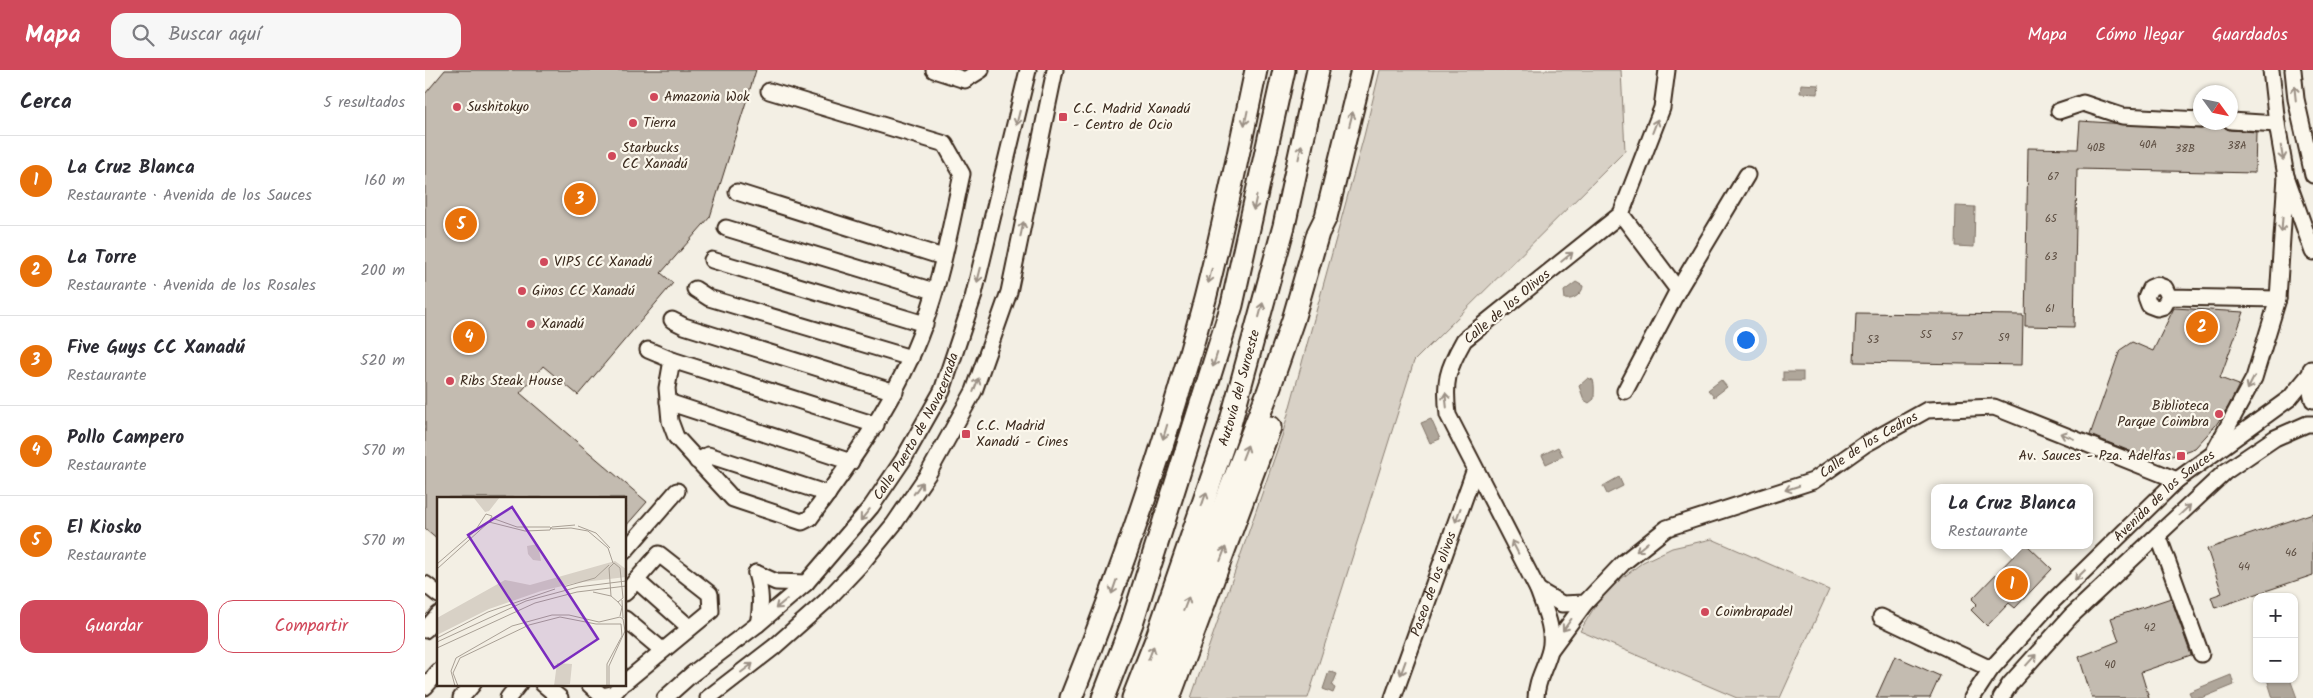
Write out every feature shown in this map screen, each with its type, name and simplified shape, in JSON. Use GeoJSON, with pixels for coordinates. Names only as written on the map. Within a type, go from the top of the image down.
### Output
{"type":"FeatureCollection","features":[{"type":"Feature","properties":{"kind":"highway"},"geometry":{"type":"LineString","coordinates":[[1071,698],[1105,612],[1151,478],[1204,300],[1228,202],[1256,70]]}},
{"type":"Feature","properties":{"kind":"highway"},"geometry":{"type":"LineString","coordinates":[[1103,698],[1132,623],[1232,306],[1284,70]]}},
{"type":"Feature","properties":{"kind":"highway","name":"Autovía del Suroeste"},"geometry":{"type":"LineString","coordinates":[[1133,698],[1157,636],[1229,428],[1284,226],[1318,70]]}},
{"type":"Feature","properties":{"kind":"highway"},"geometry":{"type":"LineString","coordinates":[[1169,698],[1271,424],[1325,234],[1326,217],[1362,70]]}},
{"type":"Feature","properties":{"kind":"highway"},"geometry":{"type":"LineString","coordinates":[[1149,698],[1268,392],[1293,320],[1318,233],[1326,217]]}},
{"type":"Feature","properties":{"kind":"street"},"geometry":{"type":"LineString","coordinates":[[934,70],[965,80],[981,70]]}},
{"type":"Feature","properties":{"kind":"street","name":"Calle Puerto de Navacerrada"},"geometry":{"type":"LineString","coordinates":[[665,698],[692,674],[758,624],[806,583],[871,507],[903,460],[942,391],[973,298],[1028,70]]}},
{"type":"Feature","properties":{"kind":"street"},"geometry":{"type":"LineString","coordinates":[[708,698],[774,647],[826,601],[862,564],[894,524],[928,474],[975,391],[1009,292],[1055,70]]}},
{"type":"Feature","properties":{"kind":"street"},"geometry":{"type":"LineString","coordinates":[[1667,70],[1662,108],[1621,214],[1678,290]]}},
{"type":"Feature","properties":{"kind":"street"},"geometry":{"type":"LineString","coordinates":[[2271,70],[2277,124],[2286,176],[2313,252]]}},
{"type":"Feature","properties":{"kind":"street"},"geometry":{"type":"LineString","coordinates":[[2293,70],[2296,99],[2313,175]]}},
{"type":"Feature","properties":{"kind":"street"},"geometry":{"type":"LineString","coordinates":[[672,360],[667,388],[670,420],[676,437],[733,499],[802,522],[810,518],[876,425],[895,392],[925,324],[962,174],[945,144],[769,91]]}},
{"type":"Feature","properties":{"kind":"street"},"geometry":{"type":"LineString","coordinates":[[2059,111],[2083,103],[2122,116],[2193,120]]}},
{"type":"Feature","properties":{"kind":"street"},"geometry":{"type":"LineString","coordinates":[[2238,121],[2277,124]]}},
{"type":"Feature","properties":{"kind":"street"},"geometry":{"type":"LineString","coordinates":[[1625,391],[1678,290],[1747,175]]}},
{"type":"Feature","properties":{"kind":"street"},"geometry":{"type":"LineString","coordinates":[[2211,455],[2254,378],[2278,299],[2286,176]]}},
{"type":"Feature","properties":{"kind":"street"},"geometry":{"type":"LineString","coordinates":[[737,192],[943,257]]}},
{"type":"Feature","properties":{"kind":"street","name":"Calle de los Olivos"},"geometry":{"type":"LineString","coordinates":[[1551,649],[1549,620],[1537,590],[1448,415],[1445,388],[1450,364],[1464,340],[1621,214]]}},
{"type":"Feature","properties":{"kind":"street"},"geometry":{"type":"LineString","coordinates":[[726,228],[934,291]]}},
{"type":"Feature","properties":{"kind":"street"},"geometry":{"type":"LineString","coordinates":[[712,260],[925,324]]}},
{"type":"Feature","properties":{"kind":"street"},"geometry":{"type":"LineString","coordinates":[[695,289],[709,298],[911,358]]}},
{"type":"Feature","properties":{"kind":"street"},"geometry":{"type":"LineString","coordinates":[[2169,297],[2278,299]]}},
{"type":"Feature","properties":{"kind":"street"},"geometry":{"type":"LineString","coordinates":[[671,320],[684,326],[895,392]]}},
{"type":"Feature","properties":{"kind":"street"},"geometry":{"type":"LineString","coordinates":[[648,350],[672,360],[876,425]]}},
{"type":"Feature","properties":{"kind":"street"},"geometry":{"type":"LineString","coordinates":[[2311,369],[2310,388],[2313,400]]}},
{"type":"Feature","properties":{"kind":"street","name":"Avenida de los Sauces"},"geometry":{"type":"LineString","coordinates":[[1972,698],[1991,669],[2053,601],[2177,480],[2290,398],[2311,369]]}},
{"type":"Feature","properties":{"kind":"street"},"geometry":{"type":"LineString","coordinates":[[668,402],[851,462]]}},
{"type":"Feature","properties":{"kind":"street","name":"Calle de los Cedros"},"geometry":{"type":"LineString","coordinates":[[1551,649],[1585,602],[1623,563],[1667,528],[1813,482],[1864,445],[1927,410],[1994,407],[2177,480]]}},
{"type":"Feature","properties":{"kind":"street","name":"Avenida de los Sauces"},"geometry":{"type":"LineString","coordinates":[[2001,698],[2010,684],[2071,616],[2225,472],[2275,438],[2307,424],[2313,424]]}},
{"type":"Feature","properties":{"kind":"street"},"geometry":{"type":"LineString","coordinates":[[697,461],[708,454],[828,494]]}},
{"type":"Feature","properties":{"kind":"street","name":"Paseo de los olivos"},"geometry":{"type":"LineString","coordinates":[[1393,698],[1475,469]]}},
{"type":"Feature","properties":{"kind":"street"},"geometry":{"type":"LineString","coordinates":[[626,550],[677,491]]}},
{"type":"Feature","properties":{"kind":"street"},"geometry":{"type":"LineString","coordinates":[[2159,535],[2201,654]]}},
{"type":"Feature","properties":{"kind":"street"},"geometry":{"type":"LineString","coordinates":[[626,593],[659,554],[710,594],[711,610],[627,676]]}},
{"type":"Feature","properties":{"kind":"street"},"geometry":{"type":"LineString","coordinates":[[758,624],[761,591],[756,573],[776,582],[806,583]]}},
{"type":"Feature","properties":{"kind":"street"},"geometry":{"type":"LineString","coordinates":[[636,580],[690,628]]}},
{"type":"Feature","properties":{"kind":"street"},"geometry":{"type":"LineString","coordinates":[[425,584],[437,593]]}},
{"type":"Feature","properties":{"kind":"street"},"geometry":{"type":"LineString","coordinates":[[1537,590],[1562,604],[1585,602]]}},
{"type":"Feature","properties":{"kind":"street"},"geometry":{"type":"LineString","coordinates":[[425,630],[437,616]]}},
{"type":"Feature","properties":{"kind":"street"},"geometry":{"type":"LineString","coordinates":[[1881,617],[1991,669]]}},
{"type":"Feature","properties":{"kind":"street"},"geometry":{"type":"LineString","coordinates":[[626,620],[662,650]]}},
{"type":"Feature","properties":{"kind":"street"},"geometry":{"type":"LineString","coordinates":[[1523,698],[1536,691],[1551,649]]}},
{"type":"Feature","properties":{"kind":"street"},"geometry":{"type":"LineString","coordinates":[[425,687],[437,673]]}},
{"type":"Feature","properties":{"kind":"street"},"geometry":{"type":"LineString","coordinates":[[461,698],[471,686]]}},
{"type":"Feature","properties":{"kind":"street"},"geometry":{"type":"LineString","coordinates":[[509,697],[517,686]]}},
{"type":"Feature","properties":{"kind":"street"},"geometry":{"type":"LineString","coordinates":[[545,686],[560,698]]}},
{"type":"Feature","properties":{"kind":"street"},"geometry":{"type":"LineString","coordinates":[[591,686],[602,696],[613,694],[619,686]]}},
{"type":"Feature","properties":{"kind":"shaded area"},"geometry":{"type":"Polygon","coordinates":[[[1380,70],[1621,70],[1625,151],[1414,361],[1308,698],[1191,698],[1282,436],[1364,136],[1380,70]]]}},
{"type":"Feature","properties":{"kind":"shaded area"},"geometry":{"type":"Polygon","coordinates":[[[1801,84],[1819,85],[1818,94],[1800,93],[1801,84]]]}},
{"type":"Feature","properties":{"kind":"shaded area"},"geometry":{"type":"Polygon","coordinates":[[[1956,206],[1975,207],[1974,247],[1955,246],[1956,206]]]}},
{"type":"Feature","properties":{"kind":"shaded area"},"geometry":{"type":"Polygon","coordinates":[[[1576,282],[1583,286],[1583,289],[1574,298],[1565,299],[1564,291],[1576,282]]]}},
{"type":"Feature","properties":{"kind":"shaded area"},"geometry":{"type":"Polygon","coordinates":[[[1783,372],[1803,372],[1803,381],[1783,381],[1783,372]]]}},
{"type":"Feature","properties":{"kind":"shaded area"},"geometry":{"type":"Polygon","coordinates":[[[1588,378],[1593,380],[1594,387],[1594,399],[1589,403],[1584,400],[1579,386],[1588,378]]]}},
{"type":"Feature","properties":{"kind":"shaded area"},"geometry":{"type":"Polygon","coordinates":[[[1721,380],[1727,387],[1714,397],[1708,390],[1721,380]]]}},
{"type":"Feature","properties":{"kind":"shaded area"},"geometry":{"type":"Polygon","coordinates":[[[1431,419],[1440,439],[1430,443],[1421,423],[1431,419]]]}},
{"type":"Feature","properties":{"kind":"shaded area"},"geometry":{"type":"Polygon","coordinates":[[[1558,447],[1563,456],[1546,464],[1542,455],[1558,447]]]}},
{"type":"Feature","properties":{"kind":"shaded area"},"geometry":{"type":"Polygon","coordinates":[[[1619,477],[1623,486],[1607,494],[1603,486],[1619,477]]]}},
{"type":"Feature","properties":{"kind":"shaded area","name":"Coimbrapadel"},"geometry":{"type":"Polygon","coordinates":[[[1712,539],[1829,590],[1780,698],[1737,698],[1580,631],[1603,593],[1643,562],[1672,548],[1712,539]]]}},
{"type":"Feature","properties":{"kind":"shaded area"},"geometry":{"type":"Polygon","coordinates":[[[1329,671],[1337,674],[1332,686],[1335,688],[1333,693],[1323,689],[1329,671]]]}},
{"type":"Feature","properties":{"kind":"shaded area"},"geometry":{"type":"Polygon","coordinates":[[[2231,675],[2234,685],[2202,698],[2192,698],[2189,692],[2231,675]]]}},
{"type":"Feature","properties":{"kind":"shaded area"},"geometry":{"type":"Polygon","coordinates":[[[2268,683],[2291,683],[2297,698],[2273,698],[2268,683]]]}},
{"type":"Feature","properties":{"kind":"building","name":"Xanadú"},"geometry":{"type":"Polygon","coordinates":[[[445,70],[756,70],[710,217],[661,273],[673,283],[578,395],[543,366],[520,393],[647,502],[626,526],[626,497],[437,497],[437,539],[425,529],[425,94],[445,70]]]}},
{"type":"Feature","properties":{"kind":"building"},"geometry":{"type":"Polygon","coordinates":[[[2080,121],[2193,128],[2193,130],[2256,132],[2255,173],[2077,169],[2074,327],[2025,326],[2028,148],[2078,149],[2080,121]]]}},
{"type":"Feature","properties":{"kind":"building"},"geometry":{"type":"Polygon","coordinates":[[[2174,308],[2244,312],[2220,378],[2239,385],[2228,407],[2216,425],[2195,448],[2166,458],[2142,456],[2090,435],[2120,350],[2132,342],[2153,351],[2174,308]]]}},
{"type":"Feature","properties":{"kind":"building"},"geometry":{"type":"Polygon","coordinates":[[[1856,313],[2023,315],[2022,365],[1854,362],[1856,313]]]}},
{"type":"Feature","properties":{"kind":"building"},"geometry":{"type":"Polygon","coordinates":[[[2313,513],[2313,575],[2260,593],[2253,593],[2253,595],[2215,608],[2211,597],[2222,593],[2207,549],[2313,513]]]}},
{"type":"Feature","properties":{"kind":"building"},"geometry":{"type":"Polygon","coordinates":[[[2020,549],[2031,549],[2052,569],[2015,608],[2009,603],[1987,626],[1971,610],[1977,604],[1972,599],[2020,549]]]}},
{"type":"Feature","properties":{"kind":"building"},"geometry":{"type":"Polygon","coordinates":[[[2171,598],[2191,655],[2141,672],[2149,698],[2092,698],[2079,657],[2119,641],[2111,618],[2171,598]]]}},
{"type":"Feature","properties":{"kind":"building"},"geometry":{"type":"Polygon","coordinates":[[[1895,656],[1940,676],[1930,698],[1876,698],[1895,656]]]}},
{"type":"Feature","properties":{"kind":"place","name":"Amazonia Wok"},"geometry":{"type":"Point","coordinates":[654,97]}},
{"type":"Feature","properties":{"kind":"place","name":"Sushitokyo"},"geometry":{"type":"Point","coordinates":[457,107]}},
{"type":"Feature","properties":{"kind":"place","name":"C.C. Madrid Xanadú - Centro de Ocio"},"geometry":{"type":"Point","coordinates":[1063,117]}},
{"type":"Feature","properties":{"kind":"place","name":"Tierra"},"geometry":{"type":"Point","coordinates":[633,123]}},
{"type":"Feature","properties":{"kind":"place","name":"Starbucks CC Xanadú"},"geometry":{"type":"Point","coordinates":[612,156]}},
{"type":"Feature","properties":{"kind":"place","name":"Five Guys CC Xanadú"},"geometry":{"type":"Point","coordinates":[580,199]}},
{"type":"Feature","properties":{"kind":"place","name":"El Kiosko"},"geometry":{"type":"Point","coordinates":[461,224]}},
{"type":"Feature","properties":{"kind":"place","name":"VIPS CC Xanadú"},"geometry":{"type":"Point","coordinates":[544,262]}},
{"type":"Feature","properties":{"kind":"place","name":"Ginos CC Xanadú"},"geometry":{"type":"Point","coordinates":[522,291]}},
{"type":"Feature","properties":{"kind":"place","name":"Xanadú"},"geometry":{"type":"Point","coordinates":[531,324]}},
{"type":"Feature","properties":{"kind":"place","name":"La Torre"},"geometry":{"type":"Point","coordinates":[2202,327]}},
{"type":"Feature","properties":{"kind":"place","name":"Pollo Campero"},"geometry":{"type":"Point","coordinates":[469,337]}},
{"type":"Feature","properties":{"kind":"place","name":"Ribs Steak House"},"geometry":{"type":"Point","coordinates":[450,381]}},
{"type":"Feature","properties":{"kind":"place","name":"Biblioteca Parque Coimbra"},"geometry":{"type":"Point","coordinates":[2219,414]}},
{"type":"Feature","properties":{"kind":"place","name":"C.C. Madrid Xanadú - Cines"},"geometry":{"type":"Point","coordinates":[966,434]}},
{"type":"Feature","properties":{"kind":"place","name":"Av. Sauces - Pza. Adelfas"},"geometry":{"type":"Point","coordinates":[2181,456]}},
{"type":"Feature","properties":{"kind":"place","name":"La Cruz Blanca"},"geometry":{"type":"Point","coordinates":[2012,584]}},
{"type":"Feature","properties":{"kind":"place","name":"Coimbrapadel"},"geometry":{"type":"Point","coordinates":[1705,612]}}]}
